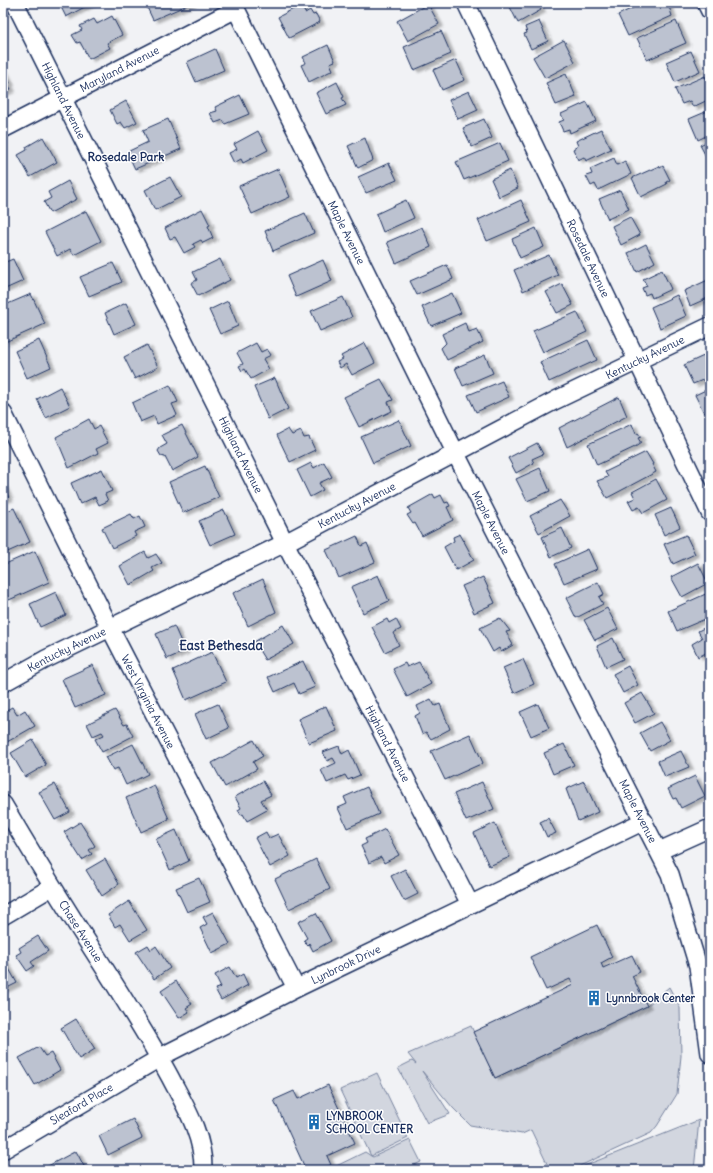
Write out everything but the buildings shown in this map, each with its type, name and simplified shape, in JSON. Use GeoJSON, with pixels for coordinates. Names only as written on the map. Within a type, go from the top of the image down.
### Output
{"type":"FeatureCollection","features":[{"type":"Feature","properties":{"kind":"street","name":"Highland Avenue"},"geometry":{"type":"LineString","coordinates":[[15,3],[285,543],[470,904]]}},
{"type":"Feature","properties":{"kind":"street","name":"Rosedale Avenue"},"geometry":{"type":"LineString","coordinates":[[466,3],[710,513]]}},
{"type":"Feature","properties":{"kind":"street"},"geometry":{"type":"LineString","coordinates":[[706,3],[710,11]]}},
{"type":"Feature","properties":{"kind":"street","name":"Maryland Avenue"},"geometry":{"type":"LineString","coordinates":[[3,129],[63,99],[235,6]]}},
{"type":"Feature","properties":{"kind":"street","name":"Maple Avenue"},"geometry":{"type":"LineString","coordinates":[[235,6],[456,454],[670,874],[698,966],[710,1054]]}},
{"type":"Feature","properties":{"kind":"street","name":"Kentucky Avenue"},"geometry":{"type":"LineString","coordinates":[[3,683],[46,658],[285,543],[556,400],[710,326]]}},
{"type":"Feature","properties":{"kind":"street","name":"West Virginia Avenue"},"geometry":{"type":"LineString","coordinates":[[3,413],[110,628],[296,988]]}},
{"type":"Feature","properties":{"kind":"street","name":"Chase Avenue"},"geometry":{"type":"LineString","coordinates":[[3,804],[52,887],[148,1037],[159,1057]]}},
{"type":"Feature","properties":{"kind":"street","name":"Lynbrook Drive"},"geometry":{"type":"LineString","coordinates":[[159,1057],[296,988],[644,821]]}},
{"type":"Feature","properties":{"kind":"street"},"geometry":{"type":"LineString","coordinates":[[658,851],[710,828]]}},
{"type":"Feature","properties":{"kind":"street"},"geometry":{"type":"LineString","coordinates":[[3,916],[52,887]]}},
{"type":"Feature","properties":{"kind":"street"},"geometry":{"type":"LineString","coordinates":[[159,1057],[199,1136],[203,1170]]}},
{"type":"Feature","properties":{"kind":"street","name":"Sleaford Place"},"geometry":{"type":"LineString","coordinates":[[3,1150],[159,1057]]}},
{"type":"Feature","properties":{"kind":"shaded area"},"geometry":{"type":"Polygon","coordinates":[[[669,987],[680,1008],[681,1056],[677,1094],[651,1133],[571,1170],[550,1170],[531,1130],[522,1134],[470,1125],[453,1108],[422,1071],[450,1114],[427,1123],[398,1068],[412,1061],[416,1064],[408,1054],[471,1026],[495,1078],[647,1006],[669,987]]]}},
{"type":"Feature","properties":{"kind":"shaded area"},"geometry":{"type":"Polygon","coordinates":[[[377,1073],[408,1138],[371,1156],[340,1090],[377,1073]]]}},
{"type":"Feature","properties":{"kind":"shaded area"},"geometry":{"type":"Polygon","coordinates":[[[699,1120],[694,1170],[574,1170],[699,1120]]]}},
{"type":"Feature","properties":{"kind":"shaded area"},"geometry":{"type":"Polygon","coordinates":[[[410,1140],[421,1162],[403,1170],[328,1170],[365,1152],[373,1157],[410,1140]]]}},
{"type":"Feature","properties":{"kind":"place","name":"Lynnbrook Center"},"geometry":{"type":"Point","coordinates":[594,998]}},
{"type":"Feature","properties":{"kind":"place","name":"LYNBROOK SCHOOL CENTER"},"geometry":{"type":"Point","coordinates":[314,1122]}},
{"type":"Feature","properties":{"kind":"district","name":"Rosedale Park"},"geometry":{"type":"Point","coordinates":[126,156]}},
{"type":"Feature","properties":{"kind":"district","name":"East Bethesda"},"geometry":{"type":"Point","coordinates":[221,645]}}]}
